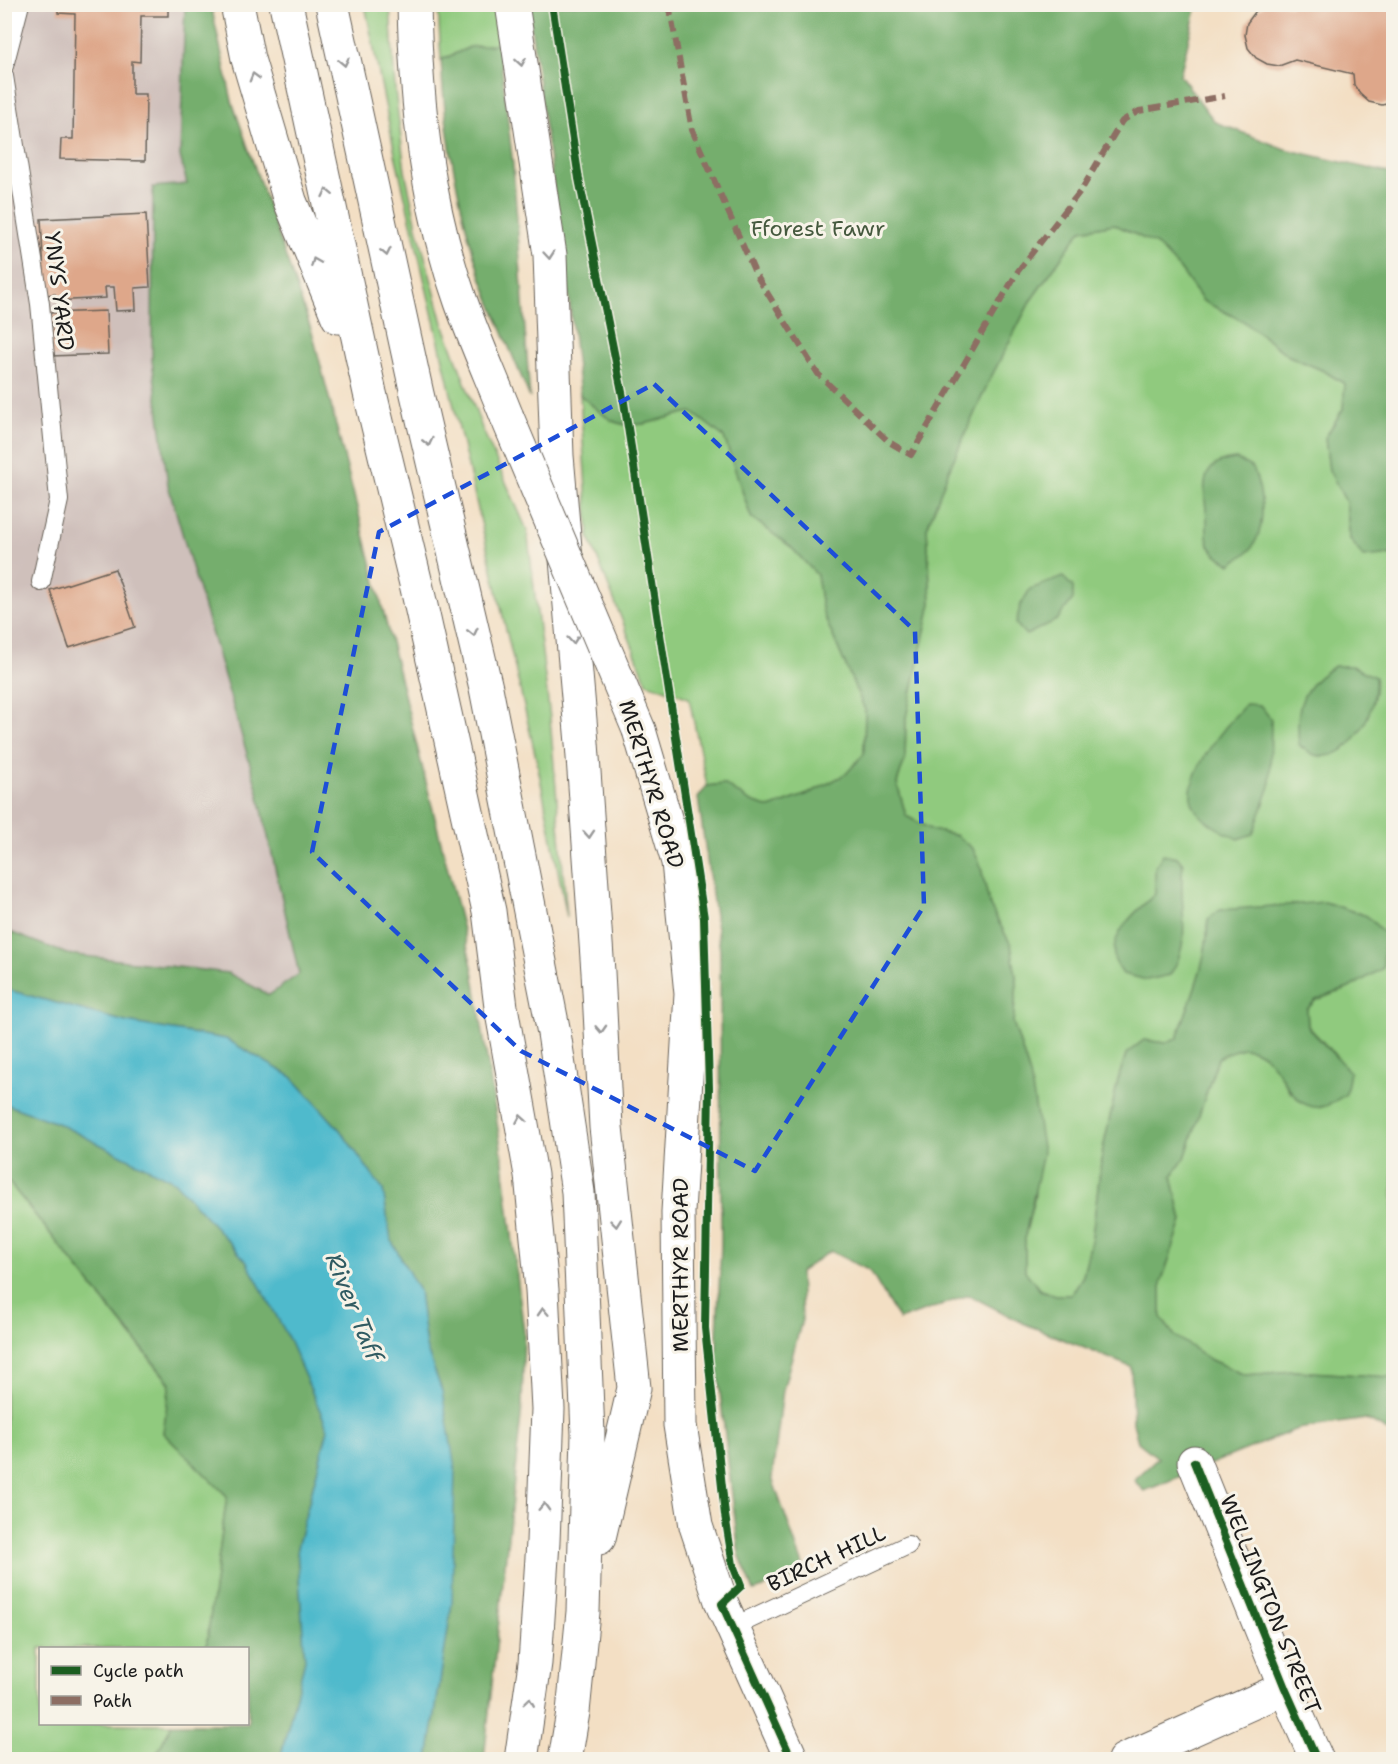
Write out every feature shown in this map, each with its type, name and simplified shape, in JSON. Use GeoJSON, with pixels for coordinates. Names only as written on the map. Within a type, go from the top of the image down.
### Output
{"type":"FeatureCollection","features":[{"type":"Feature","properties":{"kind":"main road"},"geometry":{"type":"LineString","coordinates":[[237,4],[248,58],[290,201],[370,393]]}},
{"type":"Feature","properties":{"kind":"main road"},"geometry":{"type":"LineString","coordinates":[[286,4],[370,393],[417,588],[489,910],[501,1007],[531,1175],[542,1290],[548,1410],[535,1663],[521,1760]]}},
{"type":"Feature","properties":{"kind":"main road"},"geometry":{"type":"LineString","coordinates":[[332,4],[417,394],[486,688],[554,1033],[578,1192],[585,1316],[588,1434],[583,1612],[573,1712],[565,1760]]}},
{"type":"Feature","properties":{"kind":"main road","name":"MERTHYR ROAD"},"geometry":{"type":"LineString","coordinates":[[414,4],[422,133],[434,208],[460,301],[639,730],[678,862],[691,994],[678,1212],[680,1425],[696,1527],[731,1628],[792,1760]]}},
{"type":"Feature","properties":{"kind":"main road"},"geometry":{"type":"LineString","coordinates":[[512,4],[550,255],[556,456],[582,743],[606,1127],[634,1388],[583,1612]]}},
{"type":"Feature","properties":{"kind":"main road","name":"WELLINGTON STREET"},"geometry":{"type":"LineString","coordinates":[[1194,1462],[1285,1688],[1317,1760]]}},
{"type":"Feature","properties":{"kind":"main road"},"geometry":{"type":"LineString","coordinates":[[1124,1760],[1285,1688]]}},
{"type":"Feature","properties":{"kind":"lane"},"geometry":{"type":"LineString","coordinates":[[4,66],[20,4]]}},
{"type":"Feature","properties":{"kind":"lane","name":"YNYS YARD"},"geometry":{"type":"LineString","coordinates":[[4,76],[40,304],[59,500],[41,582]]}},
{"type":"Feature","properties":{"kind":"lane","name":"BIRCH HILL"},"geometry":{"type":"LineString","coordinates":[[731,1628],[908,1545]]}},
{"type":"Feature","properties":{"kind":"highlighted area"},"geometry":{"type":"Polygon","coordinates":[[[654,384],[915,631],[924,906],[755,1171],[521,1051],[312,852],[379,532],[654,384]]]}},
{"type":"Feature","properties":{"kind":"shaded area"},"geometry":{"type":"Polygon","coordinates":[[[4,5],[185,5],[180,156],[187,185],[153,188],[152,360],[168,485],[257,788],[299,974],[270,995],[228,973],[67,954],[5,930],[4,5]]]}},
{"type":"Feature","properties":{"kind":"green space"},"geometry":{"type":"Polygon","coordinates":[[[185,5],[211,5],[232,101],[313,335],[473,970],[502,1154],[524,1332],[522,1407],[484,1759],[428,1759],[452,1603],[442,1391],[426,1347],[419,1291],[391,1240],[383,1190],[340,1130],[292,1077],[226,1039],[126,1022],[5,989],[5,930],[67,954],[228,973],[269,995],[299,974],[257,788],[168,485],[152,360],[153,187],[187,184],[180,156],[185,5]]]}},
{"type":"Feature","properties":{"kind":"green space"},"geometry":{"type":"Polygon","coordinates":[[[365,5],[390,5],[395,90],[405,171],[418,231],[443,323],[482,428],[527,530],[550,718],[567,917],[537,762],[395,154],[365,5]]]}},
{"type":"Feature","properties":{"kind":"green space"},"geometry":{"type":"Polygon","coordinates":[[[438,5],[494,5],[499,44],[470,47],[441,60],[438,5]]]}},
{"type":"Feature","properties":{"kind":"green space","name":"Fforest Fawr"},"geometry":{"type":"Polygon","coordinates":[[[528,5],[1197,5],[1180,75],[1215,122],[1285,149],[1393,174],[1393,554],[1363,557],[1350,539],[1346,502],[1329,470],[1325,438],[1343,409],[1345,384],[1324,371],[1289,356],[1243,321],[1203,301],[1180,269],[1157,245],[1114,224],[1081,230],[1031,300],[988,383],[948,472],[927,528],[931,603],[906,717],[905,759],[897,783],[906,816],[932,830],[957,836],[973,849],[980,864],[990,906],[1011,945],[1017,983],[1013,1022],[1030,1075],[1043,1153],[1025,1236],[1025,1271],[1040,1290],[1056,1295],[1071,1295],[1083,1276],[1092,1237],[1102,1154],[1126,1054],[1144,1040],[1165,1043],[1177,1039],[1202,965],[1208,919],[1220,910],[1325,902],[1367,916],[1385,934],[1383,968],[1349,988],[1316,1000],[1307,1009],[1308,1027],[1350,1072],[1346,1094],[1326,1106],[1312,1107],[1301,1102],[1292,1093],[1268,1059],[1257,1051],[1241,1048],[1218,1058],[1185,1158],[1172,1176],[1182,1221],[1161,1283],[1161,1318],[1175,1336],[1211,1360],[1245,1375],[1294,1371],[1390,1377],[1393,1380],[1393,1434],[1366,1419],[1297,1429],[1144,1491],[1134,1480],[1158,1458],[1138,1442],[1133,1423],[1131,1367],[1023,1323],[969,1295],[899,1320],[870,1271],[830,1251],[800,1272],[802,1320],[783,1390],[772,1478],[806,1574],[754,1591],[739,1554],[716,1359],[721,1244],[720,950],[698,798],[707,786],[724,784],[751,802],[770,808],[808,794],[846,774],[864,754],[865,710],[823,613],[817,575],[791,547],[751,517],[724,437],[692,412],[637,425],[618,423],[604,415],[580,395],[569,298],[528,5]]]}},
{"type":"Feature","properties":{"kind":"green space"},"geometry":{"type":"Polygon","coordinates":[[[499,44],[513,165],[530,398],[488,296],[469,239],[452,162],[443,84],[441,60],[470,47],[499,44]]]}},
{"type":"Feature","properties":{"kind":"green space"},"geometry":{"type":"Polygon","coordinates":[[[1114,224],[1157,245],[1180,269],[1203,301],[1243,321],[1289,356],[1324,371],[1345,384],[1343,409],[1325,438],[1329,470],[1346,502],[1350,539],[1363,556],[1394,554],[1393,1376],[1390,1377],[1294,1371],[1245,1375],[1211,1360],[1175,1336],[1161,1318],[1161,1283],[1182,1221],[1172,1176],[1185,1158],[1218,1058],[1241,1048],[1260,1053],[1273,1064],[1290,1093],[1337,1057],[1308,1026],[1307,1009],[1316,1000],[1349,988],[1325,903],[1208,919],[1202,965],[1177,1039],[1165,1043],[1144,1040],[1126,1054],[1102,1154],[1092,1237],[1083,1276],[1071,1295],[1056,1295],[1040,1290],[1025,1272],[1025,1236],[1035,1195],[1030,1075],[1013,1022],[1017,983],[1011,945],[990,906],[980,864],[957,836],[932,830],[906,816],[897,783],[905,759],[906,717],[931,603],[927,528],[948,472],[988,383],[1031,300],[1081,230],[1114,224]]]}},
{"type":"Feature","properties":{"kind":"green space"},"geometry":{"type":"Polygon","coordinates":[[[580,395],[604,415],[618,423],[637,425],[692,412],[724,437],[751,517],[791,547],[817,575],[823,613],[865,710],[864,754],[846,774],[808,794],[770,808],[751,802],[724,784],[707,786],[689,698],[647,683],[589,537],[580,395]]]}},
{"type":"Feature","properties":{"kind":"green space"},"geometry":{"type":"Polygon","coordinates":[[[1236,459],[1253,468],[1262,510],[1256,541],[1250,550],[1231,564],[1209,546],[1205,488],[1209,472],[1215,466],[1223,461],[1236,459]]]}},
{"type":"Feature","properties":{"kind":"green space"},"geometry":{"type":"Polygon","coordinates":[[[1063,577],[1073,587],[1073,599],[1057,620],[1026,635],[1016,624],[1020,606],[1030,589],[1063,577]]]}},
{"type":"Feature","properties":{"kind":"green space"},"geometry":{"type":"Polygon","coordinates":[[[1335,666],[1352,666],[1375,677],[1373,703],[1360,731],[1341,751],[1328,756],[1315,755],[1299,745],[1300,709],[1314,681],[1335,666]]]}},
{"type":"Feature","properties":{"kind":"green space"},"geometry":{"type":"Polygon","coordinates":[[[1246,704],[1260,705],[1271,719],[1270,786],[1253,834],[1238,839],[1203,818],[1197,812],[1191,798],[1192,786],[1202,761],[1219,735],[1246,704]]]}},
{"type":"Feature","properties":{"kind":"green space"},"geometry":{"type":"Polygon","coordinates":[[[1163,854],[1177,857],[1183,864],[1184,934],[1182,948],[1170,975],[1147,980],[1123,974],[1114,959],[1114,947],[1127,922],[1155,894],[1155,867],[1163,854]]]}},
{"type":"Feature","properties":{"kind":"green space"},"geometry":{"type":"Polygon","coordinates":[[[5,1104],[57,1123],[174,1181],[246,1261],[286,1333],[328,1429],[297,1548],[305,1660],[280,1759],[154,1759],[171,1725],[249,1725],[249,1647],[206,1647],[227,1496],[163,1433],[170,1383],[5,1180],[5,1104]]]}},
{"type":"Feature","properties":{"kind":"green space"},"geometry":{"type":"Polygon","coordinates":[[[5,1180],[170,1384],[163,1433],[227,1496],[206,1647],[39,1647],[39,1725],[171,1725],[154,1759],[5,1760],[5,1180]]]}},
{"type":"Feature","properties":{"kind":"water","name":"River Taff"},"geometry":{"type":"Polygon","coordinates":[[[5,989],[126,1022],[226,1039],[292,1077],[340,1130],[383,1190],[391,1240],[419,1291],[426,1347],[442,1391],[455,1468],[452,1603],[428,1759],[280,1759],[305,1660],[297,1548],[328,1429],[286,1333],[246,1261],[174,1181],[57,1123],[5,1104],[5,989]]]}},
{"type":"Feature","properties":{"kind":"building"},"geometry":{"type":"Polygon","coordinates":[[[58,4],[168,4],[168,16],[141,16],[140,62],[132,61],[132,94],[146,94],[145,161],[60,159],[61,139],[73,139],[75,14],[58,13],[58,4]]]}},
{"type":"Feature","properties":{"kind":"building"},"geometry":{"type":"Polygon","coordinates":[[[1282,4],[1291,7],[1291,4],[1394,4],[1394,102],[1382,105],[1369,102],[1354,85],[1353,74],[1295,60],[1279,66],[1267,64],[1256,58],[1248,48],[1245,35],[1247,23],[1255,12],[1265,5],[1282,4]]]}},
{"type":"Feature","properties":{"kind":"building"},"geometry":{"type":"Polygon","coordinates":[[[146,214],[150,287],[135,288],[136,310],[116,311],[114,287],[105,287],[106,298],[55,301],[55,294],[45,295],[41,219],[146,214]]]}},
{"type":"Feature","properties":{"kind":"building"},"geometry":{"type":"Polygon","coordinates":[[[106,311],[108,354],[50,356],[48,313],[106,311]]]}},
{"type":"Feature","properties":{"kind":"building"},"geometry":{"type":"Polygon","coordinates":[[[4,487],[11,488],[6,528],[4,527],[4,487]]]}},
{"type":"Feature","properties":{"kind":"building"},"geometry":{"type":"Polygon","coordinates":[[[115,569],[135,627],[69,648],[50,590],[115,569]]]}},
{"type":"Feature","properties":{"kind":"marked path"},"geometry":{"type":"LineString","coordinates":[[669,4],[692,130],[756,275],[818,374],[889,442],[911,455],[1018,271],[1082,189],[1122,121],[1139,111],[1225,96]]}},
{"type":"Feature","properties":{"kind":"cycle path"},"geometry":{"type":"LineString","coordinates":[[552,4],[579,179],[624,402],[704,918],[709,1088],[705,1328],[725,1515],[733,1565],[741,1586],[722,1604],[792,1760]]}},
{"type":"Feature","properties":{"kind":"cycle path"},"geometry":{"type":"LineString","coordinates":[[1194,1462],[1285,1688],[1317,1760]]}}]}
